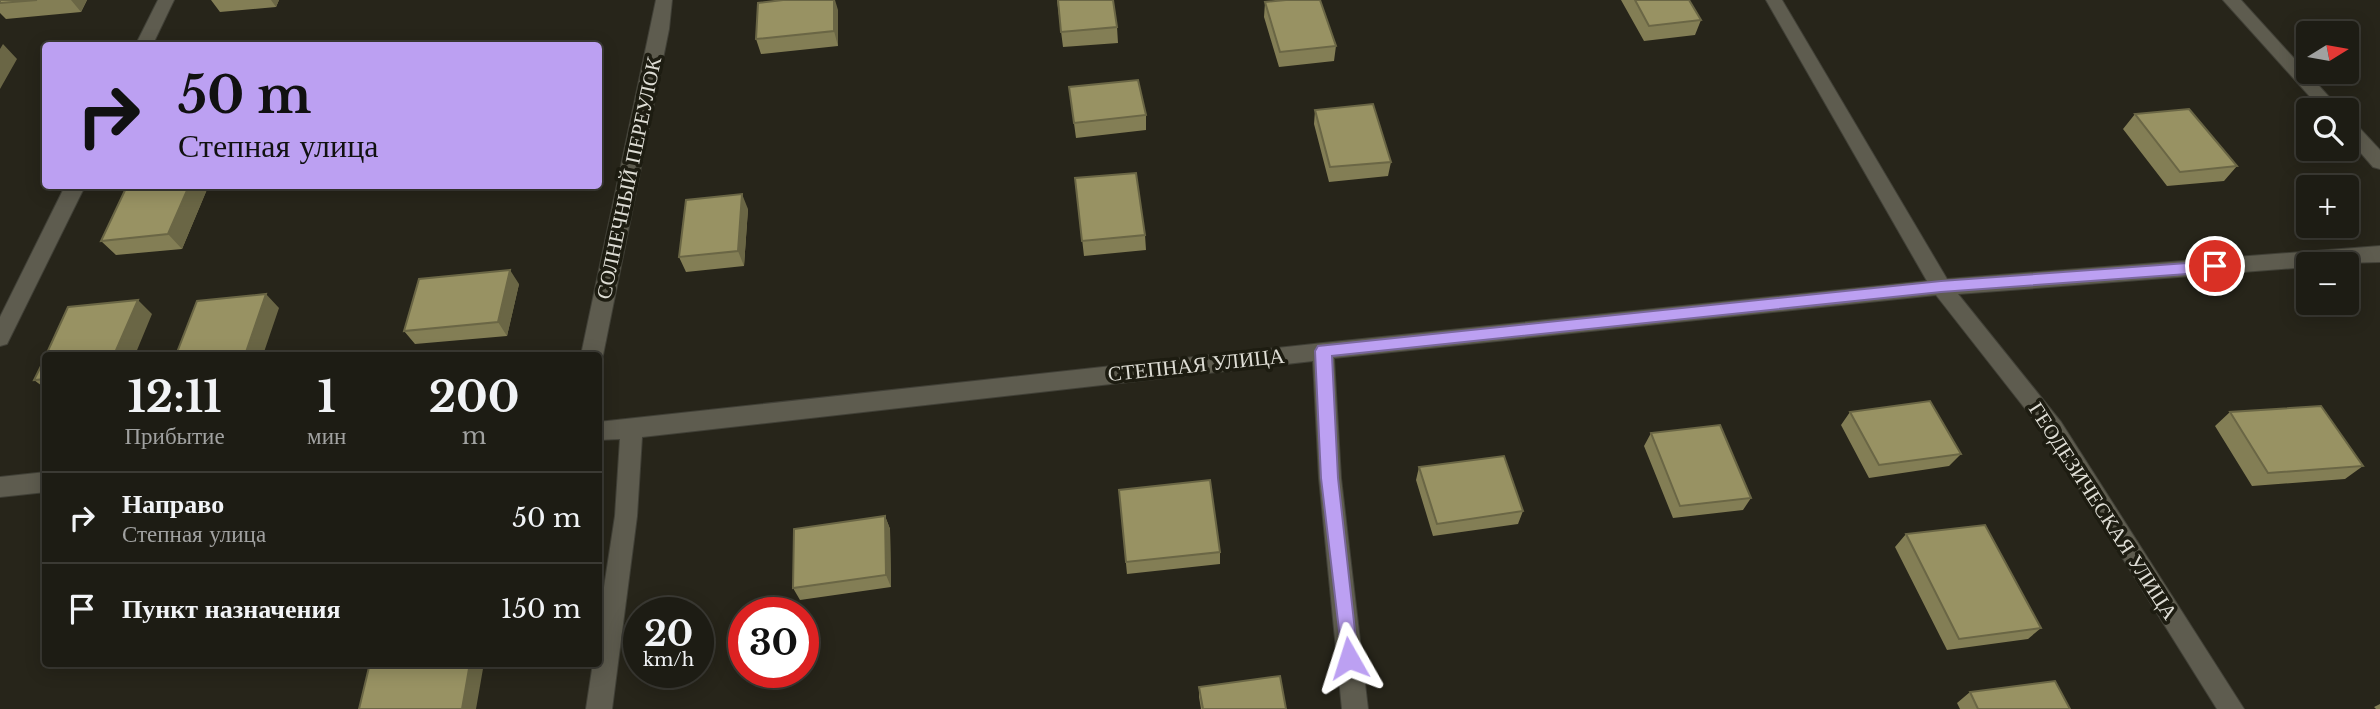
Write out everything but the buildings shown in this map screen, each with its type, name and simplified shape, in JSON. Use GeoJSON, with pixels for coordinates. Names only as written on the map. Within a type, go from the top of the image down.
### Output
{"type":"FeatureCollection","features":[{"type":"Feature","properties":{"kind":"street"},"geometry":{"type":"LineString","coordinates":[[145,42],[166,0]]}},
{"type":"Feature","properties":{"kind":"street","name":"СОЛНЕЧНЫЙ ПЕРЕУЛОК"},"geometry":{"type":"LineString","coordinates":[[593,352],[664,0]]}},
{"type":"Feature","properties":{"kind":"street","name":"ГЕОДЕЗИЧЕСКАЯ УЛИЦА"},"geometry":{"type":"LineString","coordinates":[[1774,0],[1941,286],[2053,428],[2231,709]]}},
{"type":"Feature","properties":{"kind":"street"},"geometry":{"type":"LineString","coordinates":[[2231,0],[2321,98]]}},
{"type":"Feature","properties":{"kind":"street"},"geometry":{"type":"LineString","coordinates":[[2359,139],[2380,162]]}},
{"type":"Feature","properties":{"kind":"street"},"geometry":{"type":"LineString","coordinates":[[0,338],[74,189]]}},
{"type":"Feature","properties":{"kind":"street","name":"СТЕПНАЯ УЛИЦА"},"geometry":{"type":"LineString","coordinates":[[602,430],[632,429],[1323,351],[1941,286],[2380,254]]}},
{"type":"Feature","properties":{"kind":"street"},"geometry":{"type":"LineString","coordinates":[[1323,351],[1329,478],[1354,709]]}},
{"type":"Feature","properties":{"kind":"street"},"geometry":{"type":"LineString","coordinates":[[599,709],[626,516],[632,429]]}},
{"type":"Feature","properties":{"kind":"street"},"geometry":{"type":"LineString","coordinates":[[0,487],[42,482]]}},
{"type":"Feature","properties":{"kind":"route"},"geometry":{"type":"LineString","coordinates":[[1349,658],[1329,478],[1323,351],[1941,286],[2215,266]]}}]}
